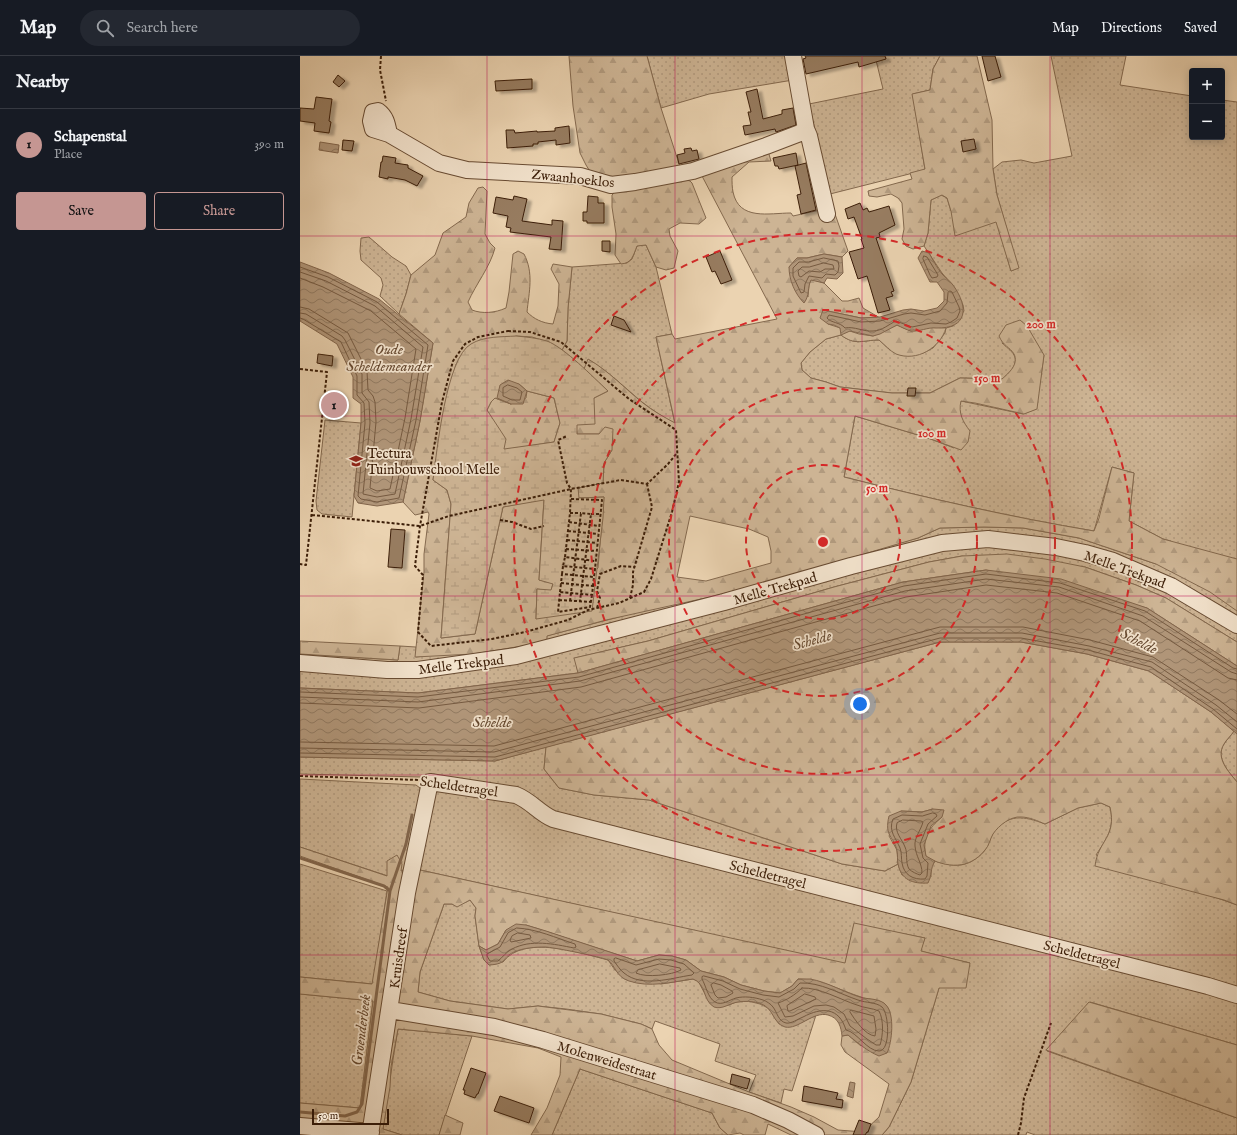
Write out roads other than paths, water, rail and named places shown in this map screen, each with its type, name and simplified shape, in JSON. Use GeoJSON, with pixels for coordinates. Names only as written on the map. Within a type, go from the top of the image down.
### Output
{"type":"FeatureCollection","features":[{"type":"Feature","properties":{"kind":"street"},"geometry":{"type":"LineString","coordinates":[[793,56],[806,129],[809,136],[827,214]]}},
{"type":"Feature","properties":{"kind":"street","name":"Zwaanhoeklos"},"geometry":{"type":"LineString","coordinates":[[384,115],[389,134],[439,163],[467,170],[580,176],[611,185],[693,171],[784,139],[806,129]]}},
{"type":"Feature","properties":{"kind":"street","name":"Melle Trekpad"},"geometry":{"type":"LineString","coordinates":[[300,663],[387,670],[418,670],[516,656],[724,602],[851,566],[942,544],[988,539],[1056,547],[1086,553],[1113,561],[1171,586],[1237,625]]}},
{"type":"Feature","properties":{"kind":"street","name":"Scheldetragel"},"geometry":{"type":"LineString","coordinates":[[430,782],[516,795],[529,801],[553,819],[1201,984],[1237,995]]}},
{"type":"Feature","properties":{"kind":"street","name":"Kruisdreef"},"geometry":{"type":"LineString","coordinates":[[371,1134],[407,893],[430,782]]}},
{"type":"Feature","properties":{"kind":"street","name":"Molenweidestraat"},"geometry":{"type":"LineString","coordinates":[[390,1010],[494,1027],[543,1040],[753,1106],[788,1120],[816,1135]]}},
{"type":"Feature","properties":{"kind":"street"},"geometry":{"type":"LineString","coordinates":[[300,1126],[371,1134]]}},
{"type":"Feature","properties":{"kind":"water"},"geometry":{"type":"Polygon","coordinates":[[[320,142],[339,145],[338,153],[319,150],[320,142]]]}},
{"type":"Feature","properties":{"kind":"water"},"geometry":{"type":"Polygon","coordinates":[[[922,251],[929,253],[940,272],[952,284],[962,301],[963,309],[960,321],[954,325],[911,331],[897,325],[873,336],[850,331],[841,335],[840,328],[828,324],[820,318],[823,310],[861,318],[880,317],[903,310],[911,309],[924,311],[937,308],[944,301],[944,292],[937,282],[930,282],[918,258],[922,251]]]}},
{"type":"Feature","properties":{"kind":"water"},"geometry":{"type":"Polygon","coordinates":[[[824,254],[842,257],[843,273],[837,279],[827,278],[824,283],[811,280],[804,303],[793,286],[789,267],[797,258],[807,258],[824,254]]]}},
{"type":"Feature","properties":{"kind":"water","name":"Oude Scheldemeander"},"geometry":{"type":"Polygon","coordinates":[[[300,262],[329,273],[379,299],[433,343],[420,421],[403,502],[377,506],[358,503],[354,496],[361,423],[361,404],[353,398],[353,377],[337,344],[300,321],[300,262]]]}},
{"type":"Feature","properties":{"kind":"water"},"geometry":{"type":"Polygon","coordinates":[[[508,380],[519,384],[527,391],[523,404],[511,404],[497,398],[500,385],[508,380]]]}},
{"type":"Feature","properties":{"kind":"water","name":"Schelde"},"geometry":{"type":"Polygon","coordinates":[[[986,570],[1061,579],[1147,608],[1237,666],[1237,734],[1211,712],[1149,671],[1087,654],[1021,642],[940,642],[495,761],[300,757],[300,688],[418,693],[578,673],[903,582],[986,570]]]}},
{"type":"Feature","properties":{"kind":"water"},"geometry":{"type":"Polygon","coordinates":[[[933,809],[944,810],[942,817],[931,826],[924,845],[926,856],[935,861],[928,883],[917,883],[908,880],[902,874],[898,862],[896,846],[890,836],[888,828],[889,816],[901,811],[922,812],[933,809]]]}},
{"type":"Feature","properties":{"kind":"water"},"geometry":{"type":"Polygon","coordinates":[[[516,924],[526,925],[546,931],[637,961],[659,955],[672,956],[686,960],[701,971],[724,977],[741,985],[764,991],[780,993],[792,986],[798,979],[810,979],[863,998],[878,1000],[886,1005],[891,1015],[892,1029],[889,1048],[887,1053],[879,1056],[870,1052],[848,1035],[842,1036],[840,1026],[832,1016],[822,1014],[795,1026],[785,1027],[778,1022],[768,1008],[759,1003],[741,1002],[720,1008],[714,1007],[710,1004],[700,984],[693,979],[661,984],[637,983],[621,977],[608,960],[577,952],[545,947],[529,948],[510,954],[502,962],[489,965],[484,960],[479,946],[486,950],[498,944],[506,930],[516,924]]]}},
{"type":"Feature","properties":{"kind":"water"},"geometry":{"type":"Polygon","coordinates":[[[850,1082],[855,1083],[853,1098],[847,1096],[850,1082]]]}},
{"type":"Feature","properties":{"kind":"waterway","name":"Groenderbeek"},"geometry":{"type":"LineString","coordinates":[[390,891],[406,844],[412,815]]}},
{"type":"Feature","properties":{"kind":"waterway","name":"Groenderbeek"},"geometry":{"type":"LineString","coordinates":[[300,858],[384,886],[390,891],[362,1104],[357,1112],[345,1116],[300,1112]]}},
{"type":"Feature","properties":{"kind":"place","name":"Schapenstal"},"geometry":{"type":"Point","coordinates":[334,405]}},
{"type":"Feature","properties":{"kind":"place","name":"Tectura Tuinbouwschool Melle"},"geometry":{"type":"Point","coordinates":[356,461]}}]}
